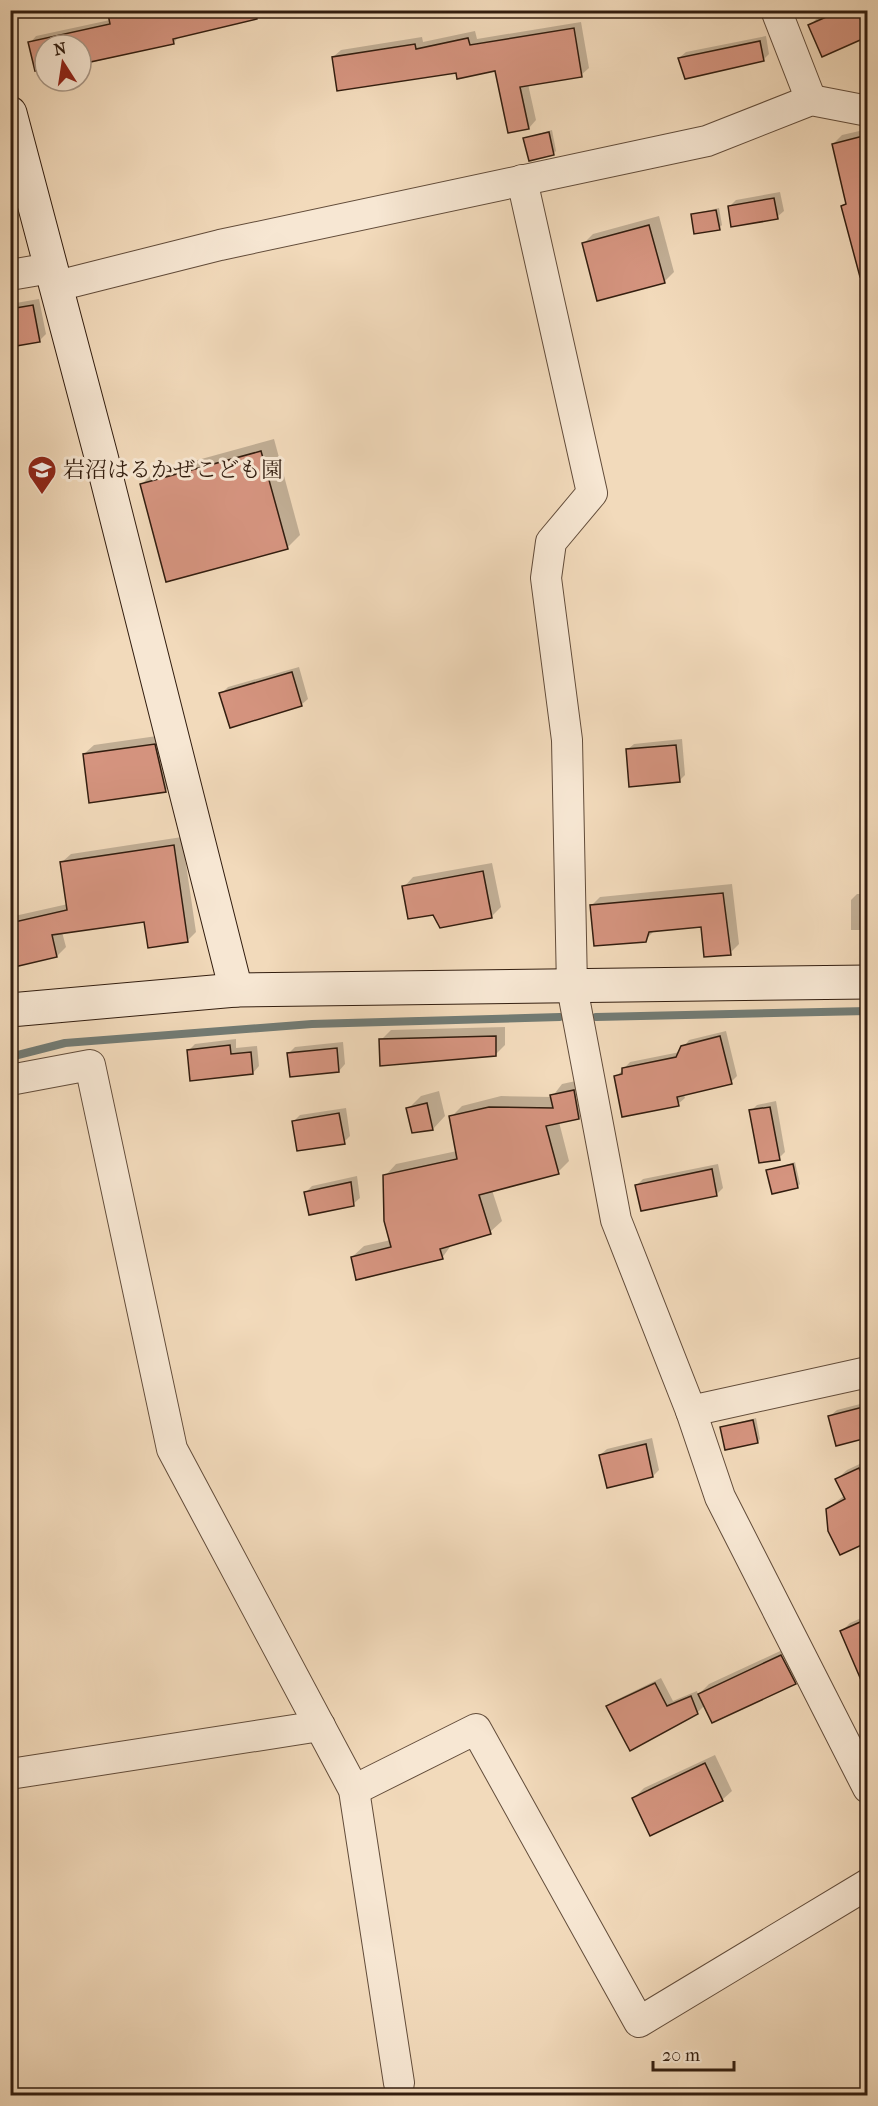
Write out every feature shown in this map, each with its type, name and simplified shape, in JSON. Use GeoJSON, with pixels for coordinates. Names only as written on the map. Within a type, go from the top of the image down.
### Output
{"type":"FeatureCollection","features":[{"type":"Feature","properties":{"kind":"street"},"geometry":{"type":"LineString","coordinates":[[776,10],[811,100]]}},
{"type":"Feature","properties":{"kind":"street"},"geometry":{"type":"LineString","coordinates":[[10,275],[54,277],[220,245],[707,141],[811,100],[867,111]]}},
{"type":"Feature","properties":{"kind":"street"},"geometry":{"type":"LineString","coordinates":[[10,113],[236,990]]}},
{"type":"Feature","properties":{"kind":"street"},"geometry":{"type":"LineString","coordinates":[[522,180],[592,493],[551,542],[546,578],[567,740],[572,987],[616,1220],[691,1411],[720,1497],[867,1788]]}},
{"type":"Feature","properties":{"kind":"street"},"geometry":{"type":"LineString","coordinates":[[10,1010],[236,990],[867,982]]}},
{"type":"Feature","properties":{"kind":"street"},"geometry":{"type":"LineString","coordinates":[[10,1080],[90,1065],[172,1449],[354,1790],[399,2083]]}},
{"type":"Feature","properties":{"kind":"street"},"geometry":{"type":"LineString","coordinates":[[691,1411],[867,1372]]}},
{"type":"Feature","properties":{"kind":"street"},"geometry":{"type":"LineString","coordinates":[[10,1774],[320,1726]]}},
{"type":"Feature","properties":{"kind":"street"},"geometry":{"type":"LineString","coordinates":[[354,1790],[476,1729],[639,2022],[867,1884]]}},
{"type":"Feature","properties":{"kind":"building"},"geometry":{"type":"Polygon","coordinates":[[[122,10],[256,10],[257,19],[173,39],[174,44],[93,61],[93,33],[69,33],[110,24],[108,14],[122,10]]]}},
{"type":"Feature","properties":{"kind":"building"},"geometry":{"type":"Polygon","coordinates":[[[842,10],[857,10],[867,37],[822,57],[808,25],[842,10]]]}},
{"type":"Feature","properties":{"kind":"building"},"geometry":{"type":"Polygon","coordinates":[[[574,28],[582,77],[520,87],[529,129],[508,133],[495,71],[457,79],[456,73],[337,91],[332,57],[415,44],[416,49],[468,38],[470,45],[574,28]]]}},
{"type":"Feature","properties":{"kind":"building"},"geometry":{"type":"Polygon","coordinates":[[[33,41],[33,63],[28,42],[33,41]]]}},
{"type":"Feature","properties":{"kind":"building"},"geometry":{"type":"Polygon","coordinates":[[[760,41],[764,61],[685,79],[678,58],[760,41]]]}},
{"type":"Feature","properties":{"kind":"building"},"geometry":{"type":"Polygon","coordinates":[[[549,132],[554,155],[529,161],[523,138],[549,132]]]}},
{"type":"Feature","properties":{"kind":"building"},"geometry":{"type":"Polygon","coordinates":[[[867,135],[867,276],[860,277],[841,206],[846,204],[832,144],[867,135]]]}},
{"type":"Feature","properties":{"kind":"building"},"geometry":{"type":"Polygon","coordinates":[[[774,198],[778,219],[731,227],[728,206],[774,198]]]}},
{"type":"Feature","properties":{"kind":"building"},"geometry":{"type":"Polygon","coordinates":[[[716,210],[720,230],[694,234],[691,214],[716,210]]]}},
{"type":"Feature","properties":{"kind":"building"},"geometry":{"type":"Polygon","coordinates":[[[649,225],[665,283],[597,301],[582,243],[649,225]]]}},
{"type":"Feature","properties":{"kind":"building"},"geometry":{"type":"Polygon","coordinates":[[[33,305],[40,342],[10,347],[10,309],[33,305]]]}},
{"type":"Feature","properties":{"kind":"building"},"geometry":{"type":"Polygon","coordinates":[[[261,451],[288,549],[166,582],[140,484],[261,451]]]}},
{"type":"Feature","properties":{"kind":"building"},"geometry":{"type":"Polygon","coordinates":[[[292,672],[302,706],[230,728],[219,693],[292,672]]]}},
{"type":"Feature","properties":{"kind":"building"},"geometry":{"type":"Polygon","coordinates":[[[155,744],[166,792],[89,803],[83,754],[155,744]]]}},
{"type":"Feature","properties":{"kind":"building"},"geometry":{"type":"Polygon","coordinates":[[[676,745],[680,782],[629,787],[626,749],[676,745]]]}},
{"type":"Feature","properties":{"kind":"building"},"geometry":{"type":"Polygon","coordinates":[[[174,845],[188,942],[148,948],[144,922],[52,935],[57,957],[10,968],[10,923],[67,910],[60,862],[174,845]]]}},
{"type":"Feature","properties":{"kind":"building"},"geometry":{"type":"Polygon","coordinates":[[[483,871],[492,918],[440,928],[433,915],[408,919],[402,886],[483,871]]]}},
{"type":"Feature","properties":{"kind":"building"},"geometry":{"type":"Polygon","coordinates":[[[723,893],[731,955],[704,957],[701,927],[649,932],[646,942],[594,946],[590,905],[723,893]]]}},
{"type":"Feature","properties":{"kind":"building"},"geometry":{"type":"Polygon","coordinates":[[[496,1036],[496,1056],[380,1066],[379,1039],[496,1036]]]}},
{"type":"Feature","properties":{"kind":"building"},"geometry":{"type":"Polygon","coordinates":[[[720,1036],[732,1084],[677,1097],[679,1106],[622,1117],[614,1076],[622,1074],[622,1068],[676,1057],[681,1046],[720,1036]]]}},
{"type":"Feature","properties":{"kind":"building"},"geometry":{"type":"Polygon","coordinates":[[[230,1045],[231,1054],[251,1052],[253,1074],[190,1081],[187,1050],[230,1045]]]}},
{"type":"Feature","properties":{"kind":"building"},"geometry":{"type":"Polygon","coordinates":[[[337,1048],[339,1072],[290,1077],[287,1053],[337,1048]]]}},
{"type":"Feature","properties":{"kind":"building"},"geometry":{"type":"Polygon","coordinates":[[[574,1090],[579,1119],[546,1126],[559,1174],[479,1195],[491,1234],[440,1249],[443,1259],[356,1280],[351,1257],[391,1247],[384,1221],[383,1175],[457,1159],[449,1116],[489,1107],[553,1108],[550,1095],[574,1090]]]}},
{"type":"Feature","properties":{"kind":"building"},"geometry":{"type":"Polygon","coordinates":[[[427,1103],[433,1130],[412,1133],[406,1108],[427,1103]]]}},
{"type":"Feature","properties":{"kind":"building"},"geometry":{"type":"Polygon","coordinates":[[[770,1107],[780,1160],[759,1163],[749,1110],[770,1107]]]}},
{"type":"Feature","properties":{"kind":"building"},"geometry":{"type":"Polygon","coordinates":[[[339,1113],[345,1144],[297,1151],[292,1121],[339,1113]]]}},
{"type":"Feature","properties":{"kind":"building"},"geometry":{"type":"Polygon","coordinates":[[[793,1164],[798,1188],[772,1194],[766,1170],[793,1164]]]}},
{"type":"Feature","properties":{"kind":"building"},"geometry":{"type":"Polygon","coordinates":[[[712,1169],[717,1196],[641,1211],[635,1185],[712,1169]]]}},
{"type":"Feature","properties":{"kind":"building"},"geometry":{"type":"Polygon","coordinates":[[[351,1182],[354,1206],[309,1215],[304,1192],[351,1182]]]}},
{"type":"Feature","properties":{"kind":"building"},"geometry":{"type":"Polygon","coordinates":[[[867,1406],[867,1438],[836,1446],[828,1416],[867,1406]]]}},
{"type":"Feature","properties":{"kind":"building"},"geometry":{"type":"Polygon","coordinates":[[[753,1420],[758,1443],[725,1450],[720,1427],[753,1420]]]}},
{"type":"Feature","properties":{"kind":"building"},"geometry":{"type":"Polygon","coordinates":[[[646,1444],[653,1477],[607,1488],[599,1455],[646,1444]]]}},
{"type":"Feature","properties":{"kind":"building"},"geometry":{"type":"Polygon","coordinates":[[[859,1468],[867,1486],[867,1545],[866,1543],[840,1555],[828,1531],[826,1509],[845,1499],[835,1479],[859,1468]]]}},
{"type":"Feature","properties":{"kind":"building"},"geometry":{"type":"Polygon","coordinates":[[[867,1619],[867,1694],[840,1631],[867,1619]]]}},
{"type":"Feature","properties":{"kind":"building"},"geometry":{"type":"Polygon","coordinates":[[[781,1655],[796,1684],[712,1723],[698,1694],[781,1655]]]}},
{"type":"Feature","properties":{"kind":"building"},"geometry":{"type":"Polygon","coordinates":[[[655,1683],[667,1706],[691,1696],[698,1714],[630,1751],[606,1706],[655,1683]]]}},
{"type":"Feature","properties":{"kind":"building"},"geometry":{"type":"Polygon","coordinates":[[[705,1763],[723,1801],[650,1836],[632,1798],[705,1763]]]}},
{"type":"Feature","properties":{"kind":"waterway"},"geometry":{"type":"LineString","coordinates":[[596,1017],[868,1011]]}},
{"type":"Feature","properties":{"kind":"waterway"},"geometry":{"type":"LineString","coordinates":[[10,1057],[65,1043],[312,1024],[560,1017]]}},
{"type":"Feature","properties":{"kind":"place","name":"岩沼はるかぜこども園"},"geometry":{"type":"Point","coordinates":[42,496]}}]}
